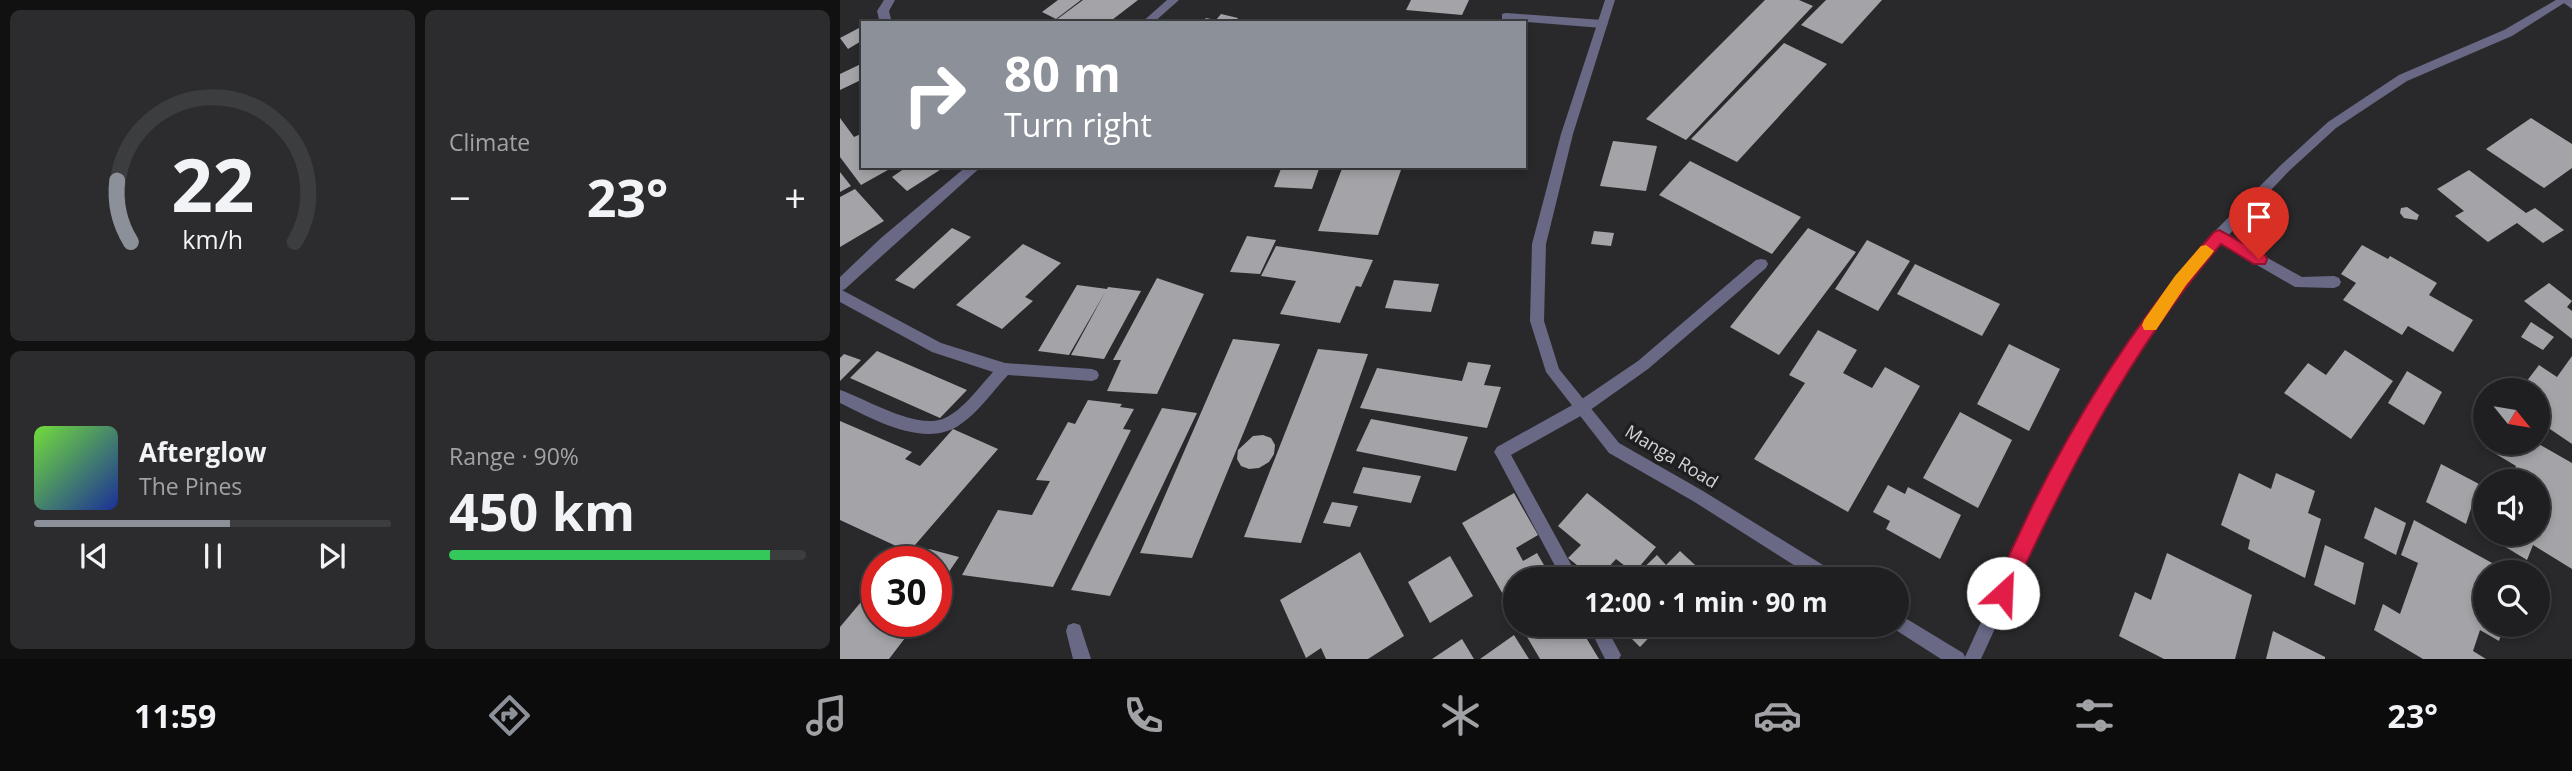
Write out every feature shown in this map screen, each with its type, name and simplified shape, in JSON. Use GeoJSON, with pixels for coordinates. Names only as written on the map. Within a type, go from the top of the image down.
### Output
{"type":"FeatureCollection","features":[{"type":"Feature","properties":{"kind":"street"},"geometry":{"type":"LineString","coordinates":[[886,21],[883,11],[890,0]]}},
{"type":"Feature","properties":{"kind":"street"},"geometry":{"type":"LineString","coordinates":[[1148,21],[1174,0]]}},
{"type":"Feature","properties":{"kind":"street","name":"Manga Road"},"geometry":{"type":"LineString","coordinates":[[1610,0],[1567,134],[1539,244],[1537,321],[1553,372],[1614,448],[1698,496],[1811,567]]}},
{"type":"Feature","properties":{"kind":"street"},"geometry":{"type":"LineString","coordinates":[[1972,659],[2043,505],[2109,385],[2180,281],[2219,236],[2285,168],[2332,125],[2403,78],[2508,33],[2565,0],[2572,5]]}},
{"type":"Feature","properties":{"kind":"street"},"geometry":{"type":"LineString","coordinates":[[1506,16],[1602,24]]}},
{"type":"Feature","properties":{"kind":"street"},"geometry":{"type":"LineString","coordinates":[[840,285],[974,168]]}},
{"type":"Feature","properties":{"kind":"street"},"geometry":{"type":"LineString","coordinates":[[2219,236],[2300,283],[2334,282]]}},
{"type":"Feature","properties":{"kind":"street"},"geometry":{"type":"LineString","coordinates":[[1564,567],[1502,452],[1581,408],[1643,365],[1761,264]]}},
{"type":"Feature","properties":{"kind":"street"},"geometry":{"type":"LineString","coordinates":[[840,295],[937,348],[1005,369],[1093,375]]}},
{"type":"Feature","properties":{"kind":"street"},"geometry":{"type":"LineString","coordinates":[[840,396],[877,413],[919,427],[948,424],[1005,369]]}},
{"type":"Feature","properties":{"kind":"street"},"geometry":{"type":"LineString","coordinates":[[1909,629],[1957,659]]}},
{"type":"Feature","properties":{"kind":"street"},"geometry":{"type":"LineString","coordinates":[[1074,631],[1082,659]]}},
{"type":"Feature","properties":{"kind":"street"},"geometry":{"type":"LineString","coordinates":[[1602,637],[1612,655]]}},
{"type":"Feature","properties":{"kind":"building"},"geometry":{"type":"Polygon","coordinates":[[[1058,0],[1081,0],[1056,19],[1042,12],[1058,0]]]}},
{"type":"Feature","properties":{"kind":"building"},"geometry":{"type":"Polygon","coordinates":[[[1083,0],[1138,0],[1111,21],[1055,21],[1083,0]]]}},
{"type":"Feature","properties":{"kind":"building"},"geometry":{"type":"Polygon","coordinates":[[[1411,0],[1469,0],[1462,15],[1406,10],[1411,0]]]}},
{"type":"Feature","properties":{"kind":"building"},"geometry":{"type":"Polygon","coordinates":[[[1765,0],[1799,0],[1813,6],[1686,140],[1646,119],[1765,0]]]}},
{"type":"Feature","properties":{"kind":"building"},"geometry":{"type":"Polygon","coordinates":[[[1826,0],[1882,0],[1842,44],[1801,25],[1826,0]]]}},
{"type":"Feature","properties":{"kind":"building"},"geometry":{"type":"Polygon","coordinates":[[[1221,14],[1238,18],[1236,21],[1203,21],[1206,18],[1216,20],[1221,14]]]}},
{"type":"Feature","properties":{"kind":"building"},"geometry":{"type":"Polygon","coordinates":[[[859,28],[861,30],[861,41],[848,49],[840,38],[859,28]]]}},
{"type":"Feature","properties":{"kind":"building"},"geometry":{"type":"Polygon","coordinates":[[[1784,43],[1827,64],[1737,162],[1691,139],[1784,43]]]}},
{"type":"Feature","properties":{"kind":"building"},"geometry":{"type":"Polygon","coordinates":[[[861,64],[861,80],[840,90],[840,74],[861,64]]]}},
{"type":"Feature","properties":{"kind":"building"},"geometry":{"type":"Polygon","coordinates":[[[840,118],[854,137],[861,134],[861,168],[891,168],[861,185],[840,157],[840,118]]]}},
{"type":"Feature","properties":{"kind":"building"},"geometry":{"type":"Polygon","coordinates":[[[2531,118],[2572,144],[2572,168],[2544,188],[2486,149],[2531,118]]]}},
{"type":"Feature","properties":{"kind":"building"},"geometry":{"type":"Polygon","coordinates":[[[1613,141],[1657,146],[1646,191],[1600,186],[1613,141]]]}},
{"type":"Feature","properties":{"kind":"building"},"geometry":{"type":"Polygon","coordinates":[[[1690,161],[1801,217],[1772,254],[1659,195],[1690,161]]]}},
{"type":"Feature","properties":{"kind":"building"},"geometry":{"type":"Polygon","coordinates":[[[905,168],[943,168],[907,191],[892,177],[905,168]]]}},
{"type":"Feature","properties":{"kind":"building"},"geometry":{"type":"Polygon","coordinates":[[[1281,168],[1319,168],[1312,189],[1274,187],[1281,168]]]}},
{"type":"Feature","properties":{"kind":"building"},"geometry":{"type":"Polygon","coordinates":[[[1342,168],[1401,170],[1378,235],[1318,231],[1342,168]]]}},
{"type":"Feature","properties":{"kind":"building"},"geometry":{"type":"Polygon","coordinates":[[[2469,170],[2526,213],[2535,208],[2564,230],[2543,243],[2517,223],[2488,242],[2455,216],[2464,211],[2437,189],[2469,170]]]}},
{"type":"Feature","properties":{"kind":"building"},"geometry":{"type":"Polygon","coordinates":[[[840,172],[851,186],[840,192],[840,172]]]}},
{"type":"Feature","properties":{"kind":"building"},"geometry":{"type":"Polygon","coordinates":[[[855,189],[884,221],[840,247],[840,197],[855,189]]]}},
{"type":"Feature","properties":{"kind":"building"},"geometry":{"type":"Polygon","coordinates":[[[2407,207],[2419,215],[2417,220],[2404,218],[2400,213],[2401,208],[2407,207]]]}},
{"type":"Feature","properties":{"kind":"building"},"geometry":{"type":"Polygon","coordinates":[[[952,228],[971,237],[914,289],[895,280],[952,228]]]}},
{"type":"Feature","properties":{"kind":"building"},"geometry":{"type":"Polygon","coordinates":[[[1808,228],[1856,252],[1779,355],[1730,327],[1808,228]]]}},
{"type":"Feature","properties":{"kind":"building"},"geometry":{"type":"Polygon","coordinates":[[[1594,231],[1614,233],[1611,246],[1591,244],[1594,231]]]}},
{"type":"Feature","properties":{"kind":"building"},"geometry":{"type":"Polygon","coordinates":[[[1247,236],[1276,240],[1260,274],[1230,272],[1247,236]]]}},
{"type":"Feature","properties":{"kind":"building"},"geometry":{"type":"Polygon","coordinates":[[[1867,240],[1910,261],[1878,311],[1835,289],[1867,240]]]}},
{"type":"Feature","properties":{"kind":"building"},"geometry":{"type":"Polygon","coordinates":[[[1023,244],[1061,263],[1025,297],[1033,301],[1002,329],[956,305],[1023,244]]]}},
{"type":"Feature","properties":{"kind":"building"},"geometry":{"type":"Polygon","coordinates":[[[2362,245],[2388,259],[2390,256],[2437,283],[2429,295],[2473,320],[2453,352],[2408,326],[2402,335],[2343,300],[2356,283],[2341,274],[2362,245]]]}},
{"type":"Feature","properties":{"kind":"building"},"geometry":{"type":"Polygon","coordinates":[[[1276,246],[1373,260],[1361,287],[1356,286],[1340,323],[1280,314],[1296,281],[1261,276],[1276,246]]]}},
{"type":"Feature","properties":{"kind":"building"},"geometry":{"type":"Polygon","coordinates":[[[1915,264],[2000,304],[1982,336],[1897,294],[1915,264]]]}},
{"type":"Feature","properties":{"kind":"building"},"geometry":{"type":"Polygon","coordinates":[[[1157,278],[1204,294],[1157,394],[1107,391],[1121,360],[1113,360],[1157,278]]]}},
{"type":"Feature","properties":{"kind":"building"},"geometry":{"type":"Polygon","coordinates":[[[1394,280],[1439,284],[1431,312],[1385,308],[1394,280]]]}},
{"type":"Feature","properties":{"kind":"building"},"geometry":{"type":"Polygon","coordinates":[[[2549,283],[2572,301],[2567,307],[2572,311],[2572,339],[2524,301],[2549,283]]]}},
{"type":"Feature","properties":{"kind":"building"},"geometry":{"type":"Polygon","coordinates":[[[1077,285],[1107,289],[1069,355],[1038,351],[1077,285]]]}},
{"type":"Feature","properties":{"kind":"building"},"geometry":{"type":"Polygon","coordinates":[[[1108,287],[1141,291],[1104,359],[1071,355],[1108,287]]]}},
{"type":"Feature","properties":{"kind":"building"},"geometry":{"type":"Polygon","coordinates":[[[2531,322],[2554,337],[2543,350],[2521,337],[2531,322]]]}},
{"type":"Feature","properties":{"kind":"building"},"geometry":{"type":"Polygon","coordinates":[[[1818,330],[1857,350],[1843,373],[1872,388],[1885,367],[1920,386],[1848,512],[1754,459],[1805,383],[1789,375],[1818,330]]]}},
{"type":"Feature","properties":{"kind":"building"},"geometry":{"type":"Polygon","coordinates":[[[1233,339],[1280,344],[1192,558],[1140,553],[1233,339]]]}},
{"type":"Feature","properties":{"kind":"building"},"geometry":{"type":"Polygon","coordinates":[[[2009,344],[2060,369],[2029,431],[1977,404],[2009,344]]]}},
{"type":"Feature","properties":{"kind":"building"},"geometry":{"type":"Polygon","coordinates":[[[1318,349],[1368,354],[1301,543],[1244,537],[1318,349]]]}},
{"type":"Feature","properties":{"kind":"building"},"geometry":{"type":"Polygon","coordinates":[[[2345,350],[2393,381],[2351,439],[2284,393],[2308,363],[2326,375],[2345,350]]]}},
{"type":"Feature","properties":{"kind":"building"},"geometry":{"type":"Polygon","coordinates":[[[877,351],[967,390],[940,418],[850,378],[877,351]]]}},
{"type":"Feature","properties":{"kind":"building"},"geometry":{"type":"Polygon","coordinates":[[[844,354],[861,360],[840,381],[840,358],[844,354]]]}},
{"type":"Feature","properties":{"kind":"building"},"geometry":{"type":"Polygon","coordinates":[[[2572,356],[2572,444],[2550,429],[2550,378],[2529,378],[2539,365],[2557,377],[2572,356]]]}},
{"type":"Feature","properties":{"kind":"building"},"geometry":{"type":"Polygon","coordinates":[[[1468,362],[1491,365],[1484,385],[1501,387],[1487,428],[1360,408],[1377,368],[1462,381],[1468,362]]]}},
{"type":"Feature","properties":{"kind":"building"},"geometry":{"type":"Polygon","coordinates":[[[2407,371],[2442,392],[2424,425],[2388,403],[2407,371]]]}},
{"type":"Feature","properties":{"kind":"building"},"geometry":{"type":"Polygon","coordinates":[[[1088,400],[1122,404],[1120,407],[1134,409],[1123,429],[1131,430],[1053,587],[962,575],[998,510],[1032,515],[1050,481],[1036,480],[1068,422],[1075,424],[1088,400]]]}},
{"type":"Feature","properties":{"kind":"building"},"geometry":{"type":"Polygon","coordinates":[[[1162,408],[1197,413],[1110,596],[1071,590],[1162,408]]]}},
{"type":"Feature","properties":{"kind":"building"},"geometry":{"type":"Polygon","coordinates":[[[1960,412],[2012,440],[1978,508],[1923,478],[1960,412]]]}},
{"type":"Feature","properties":{"kind":"building"},"geometry":{"type":"Polygon","coordinates":[[[1371,419],[1468,437],[1456,471],[1356,451],[1371,419]]]}},
{"type":"Feature","properties":{"kind":"building"},"geometry":{"type":"Polygon","coordinates":[[[840,421],[912,452],[905,459],[920,466],[953,429],[998,449],[914,546],[896,546],[840,520],[840,421]]]}},
{"type":"Feature","properties":{"kind":"building"},"geometry":{"type":"Polygon","coordinates":[[[1253,436],[1271,438],[1275,445],[1269,462],[1259,468],[1241,466],[1237,459],[1238,450],[1253,436]]]}},
{"type":"Feature","properties":{"kind":"building"},"geometry":{"type":"Polygon","coordinates":[[[2550,450],[2572,463],[2572,569],[2535,546],[2550,546],[2550,469],[2515,469],[2516,466],[2498,455],[2550,455],[2550,450]]]}},
{"type":"Feature","properties":{"kind":"building"},"geometry":{"type":"Polygon","coordinates":[[[2441,464],[2473,481],[2473,502],[2466,524],[2426,502],[2441,464]]]}},
{"type":"Feature","properties":{"kind":"building"},"geometry":{"type":"Polygon","coordinates":[[[1363,467],[1421,476],[1411,503],[1353,493],[1363,467]]]}},
{"type":"Feature","properties":{"kind":"building"},"geometry":{"type":"Polygon","coordinates":[[[2239,473],[2271,489],[2276,473],[2315,491],[2308,513],[2321,519],[2305,578],[2248,549],[2250,540],[2221,525],[2239,473]]]}},
{"type":"Feature","properties":{"kind":"building"},"geometry":{"type":"Polygon","coordinates":[[[1888,485],[1905,494],[1908,487],[1961,515],[1940,559],[1886,529],[1890,521],[1873,512],[1888,485]]]}},
{"type":"Feature","properties":{"kind":"building"},"geometry":{"type":"Polygon","coordinates":[[[1514,493],[1538,535],[1516,548],[1523,561],[1537,553],[1545,567],[1503,567],[1503,594],[1462,523],[1514,493]]]}},
{"type":"Feature","properties":{"kind":"building"},"geometry":{"type":"Polygon","coordinates":[[[1587,493],[1656,547],[1639,567],[1626,567],[1616,559],[1609,567],[1580,567],[1568,558],[1581,545],[1558,526],[1587,493]]]}},
{"type":"Feature","properties":{"kind":"building"},"geometry":{"type":"Polygon","coordinates":[[[1332,502],[1358,506],[1350,527],[1323,523],[1332,502]]]}},
{"type":"Feature","properties":{"kind":"building"},"geometry":{"type":"Polygon","coordinates":[[[2375,507],[2406,523],[2396,555],[2364,538],[2375,507]]]}},
{"type":"Feature","properties":{"kind":"building"},"geometry":{"type":"Polygon","coordinates":[[[2414,520],[2487,560],[2473,560],[2473,637],[2478,637],[2473,651],[2486,659],[2423,659],[2374,630],[2383,604],[2400,614],[2418,563],[2401,555],[2414,520]]]}},
{"type":"Feature","properties":{"kind":"building"},"geometry":{"type":"Polygon","coordinates":[[[2325,545],[2364,563],[2355,605],[2314,585],[2325,545]]]}},
{"type":"Feature","properties":{"kind":"building"},"geometry":{"type":"Polygon","coordinates":[[[2504,546],[2533,546],[2527,560],[2504,546]]]}},
{"type":"Feature","properties":{"kind":"building"},"geometry":{"type":"Polygon","coordinates":[[[1680,551],[1697,567],[1644,567],[1657,555],[1666,565],[1680,551]]]}},
{"type":"Feature","properties":{"kind":"building"},"geometry":{"type":"Polygon","coordinates":[[[1360,552],[1404,636],[1368,659],[1326,659],[1321,648],[1306,658],[1280,600],[1360,552]]]}},
{"type":"Feature","properties":{"kind":"building"},"geometry":{"type":"Polygon","coordinates":[[[2167,553],[2252,595],[2235,659],[2164,659],[2119,636],[2135,592],[2151,600],[2167,553]]]}},
{"type":"Feature","properties":{"kind":"building"},"geometry":{"type":"Polygon","coordinates":[[[952,555],[959,557],[952,567],[952,555]]]}},
{"type":"Feature","properties":{"kind":"building"},"geometry":{"type":"Polygon","coordinates":[[[1450,556],[1473,596],[1430,623],[1408,582],[1450,556]]]}},
{"type":"Feature","properties":{"kind":"building"},"geometry":{"type":"Polygon","coordinates":[[[861,602],[861,637],[906,637],[889,659],[840,659],[840,627],[861,602]]]}},
{"type":"Feature","properties":{"kind":"building"},"geometry":{"type":"Polygon","coordinates":[[[2273,631],[2325,657],[2325,659],[2266,659],[2273,631]]]}},
{"type":"Feature","properties":{"kind":"building"},"geometry":{"type":"Polygon","coordinates":[[[1511,637],[1515,637],[1529,659],[1480,659],[1511,637]]]}},
{"type":"Feature","properties":{"kind":"building"},"geometry":{"type":"Polygon","coordinates":[[[1527,637],[1586,637],[1599,659],[1540,659],[1527,637]]]}},
{"type":"Feature","properties":{"kind":"building"},"geometry":{"type":"Polygon","coordinates":[[[1630,637],[1650,637],[1640,647],[1630,637]]]}},
{"type":"Feature","properties":{"kind":"building"},"geometry":{"type":"Polygon","coordinates":[[[1462,639],[1474,659],[1432,659],[1462,639]]]}},
{"type":"Feature","properties":{"kind":"slow traffic"},"geometry":{"type":"LineString","coordinates":[[2150,325],[2180,281],[2206,251]]}},
{"type":"Feature","properties":{"kind":"route"},"geometry":{"type":"LineString","coordinates":[[2003,593],[2043,505],[2109,385],[2180,281],[2219,236],[2259,259]]}}]}
